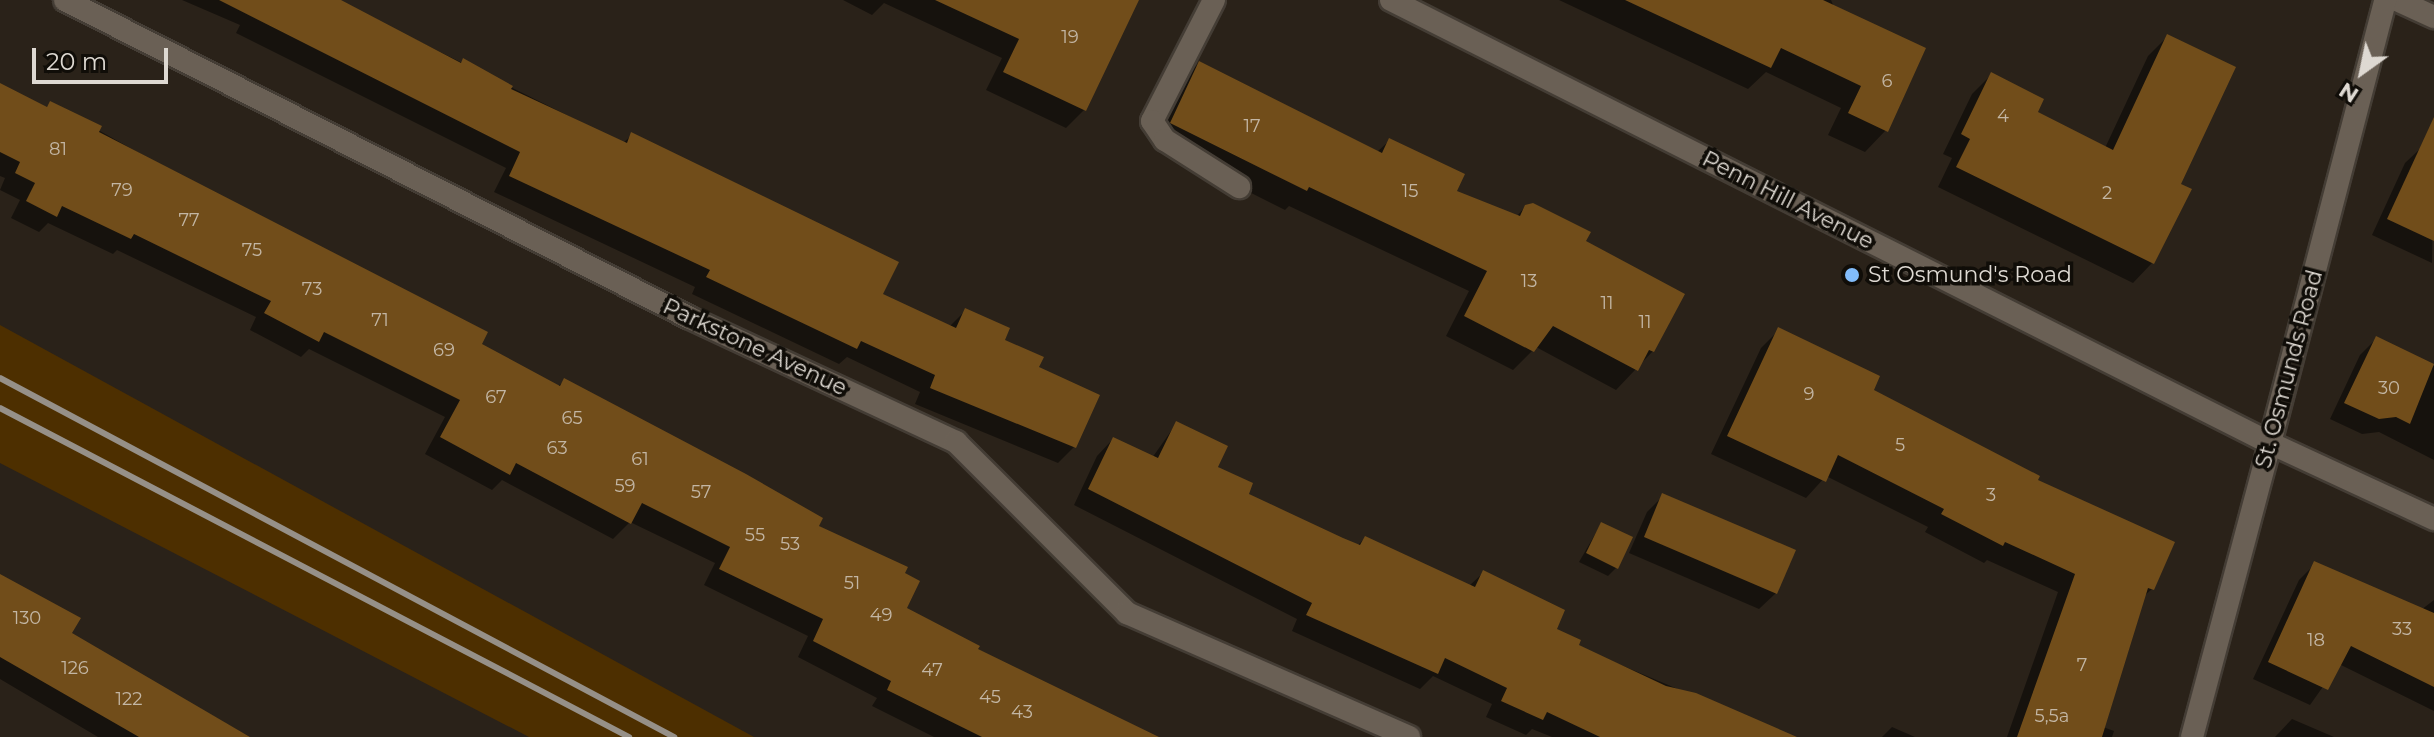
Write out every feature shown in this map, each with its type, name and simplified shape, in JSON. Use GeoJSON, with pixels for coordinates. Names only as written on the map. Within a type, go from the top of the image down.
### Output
{"type":"FeatureCollection","features":[{"type":"Feature","properties":{"kind":"street","name":"Parkstone Avenue"},"geometry":{"type":"LineString","coordinates":[[65,0],[688,317],[956,442],[1127,613],[1409,737]]}},
{"type":"Feature","properties":{"kind":"street"},"geometry":{"type":"LineString","coordinates":[[1214,0],[1152,121],[1165,140],[1239,187]]}},
{"type":"Feature","properties":{"kind":"street","name":"Penn Hill Avenue"},"geometry":{"type":"LineString","coordinates":[[1391,0],[2270,443],[2434,519]]}},
{"type":"Feature","properties":{"kind":"street","name":"St. Osmunds Road"},"geometry":{"type":"LineString","coordinates":[[2192,737],[2385,0]]}},
{"type":"Feature","properties":{"kind":"street"},"geometry":{"type":"LineString","coordinates":[[2397,0],[2434,17]]}},
{"type":"Feature","properties":{"kind":"shaded area"},"geometry":{"type":"Polygon","coordinates":[[[0,325],[754,737],[529,737],[0,463],[0,325]]]}},
{"type":"Feature","properties":{"kind":"building"},"geometry":{"type":"Polygon","coordinates":[[[219,0],[341,0],[461,63],[463,58],[513,86],[511,89],[627,143],[631,132],[899,262],[883,294],[956,328],[965,308],[1010,328],[1005,340],[1044,357],[1039,367],[1100,395],[1076,448],[930,388],[935,375],[861,341],[857,349],[706,277],[710,270],[509,176],[520,152],[219,0]]]}},
{"type":"Feature","properties":{"kind":"building"},"geometry":{"type":"Polygon","coordinates":[[[935,0],[1139,0],[1086,111],[1003,72],[1019,39],[935,0]]]}},
{"type":"Feature","properties":{"kind":"building"},"geometry":{"type":"Polygon","coordinates":[[[1625,0],[1823,0],[1926,48],[1888,132],[1848,113],[1861,86],[1781,48],[1771,68],[1625,0]]]}},
{"type":"Feature","properties":{"kind":"building"},"geometry":{"type":"Polygon","coordinates":[[[2167,34],[2236,67],[2181,184],[2192,189],[2154,264],[1956,167],[1970,139],[1961,134],[1991,72],[2044,99],[2038,112],[2113,150],[2167,34]]]}},
{"type":"Feature","properties":{"kind":"building"},"geometry":{"type":"Polygon","coordinates":[[[1199,61],[1382,153],[1389,138],[1465,174],[1457,191],[1520,216],[1525,205],[1533,203],[1591,232],[1586,241],[1685,294],[1654,352],[1649,350],[1638,371],[1553,326],[1534,352],[1464,316],[1487,271],[1309,187],[1307,191],[1170,123],[1199,61]]]}},
{"type":"Feature","properties":{"kind":"building"},"geometry":{"type":"Polygon","coordinates":[[[0,83],[47,107],[50,101],[102,126],[99,132],[488,332],[482,344],[560,386],[564,378],[746,474],[823,518],[819,526],[908,567],[905,573],[920,581],[907,608],[980,646],[978,649],[1159,737],[982,737],[887,690],[891,681],[813,641],[823,619],[719,569],[730,547],[642,503],[631,524],[516,463],[510,475],[440,437],[460,400],[324,332],[319,342],[264,313],[271,301],[134,234],[131,239],[62,206],[57,217],[26,201],[35,183],[15,173],[20,162],[0,152],[0,83]]]}},
{"type":"Feature","properties":{"kind":"building"},"geometry":{"type":"Polygon","coordinates":[[[2434,117],[2434,241],[2387,219],[2434,117]]]}},
{"type":"Feature","properties":{"kind":"building"},"geometry":{"type":"Polygon","coordinates":[[[1778,327],[1880,376],[1874,390],[2040,476],[2038,480],[2175,542],[2154,590],[2148,588],[2102,737],[2017,737],[2075,574],[2005,542],[2003,546],[1941,514],[1944,509],[1838,455],[1826,482],[1727,436],[1778,327]]]}},
{"type":"Feature","properties":{"kind":"building"},"geometry":{"type":"Polygon","coordinates":[[[2376,336],[2434,364],[2410,424],[2396,417],[2379,419],[2344,403],[2376,336]]]}},
{"type":"Feature","properties":{"kind":"building"},"geometry":{"type":"Polygon","coordinates":[[[1176,421],[1228,446],[1218,467],[1253,483],[1249,494],[1360,545],[1365,536],[1475,587],[1483,570],[1565,610],[1557,629],[1581,640],[1579,645],[1666,686],[1696,693],[1797,737],[1600,737],[1547,712],[1543,720],[1501,701],[1507,688],[1445,658],[1438,674],[1306,615],[1312,603],[1088,489],[1113,437],[1158,458],[1176,421]]]}},
{"type":"Feature","properties":{"kind":"building"},"geometry":{"type":"Polygon","coordinates":[[[1662,493],[1796,550],[1777,594],[1644,537],[1662,493]]]}},
{"type":"Feature","properties":{"kind":"building"},"geometry":{"type":"Polygon","coordinates":[[[1601,522],[1633,537],[1618,569],[1586,553],[1601,522]]]}},
{"type":"Feature","properties":{"kind":"building"},"geometry":{"type":"Polygon","coordinates":[[[2314,561],[2434,613],[2434,687],[2351,646],[2328,690],[2268,662],[2314,561]]]}},
{"type":"Feature","properties":{"kind":"building"},"geometry":{"type":"Polygon","coordinates":[[[0,574],[81,618],[72,633],[250,737],[139,737],[0,657],[0,574]]]}},
{"type":"Feature","properties":{"kind":"railway"},"geometry":{"type":"LineString","coordinates":[[0,378],[674,737]]}},
{"type":"Feature","properties":{"kind":"railway"},"geometry":{"type":"LineString","coordinates":[[0,408],[629,737]]}},
{"type":"Feature","properties":{"kind":"place","name":"St Osmund's Road"},"geometry":{"type":"Point","coordinates":[1852,275]}}]}
